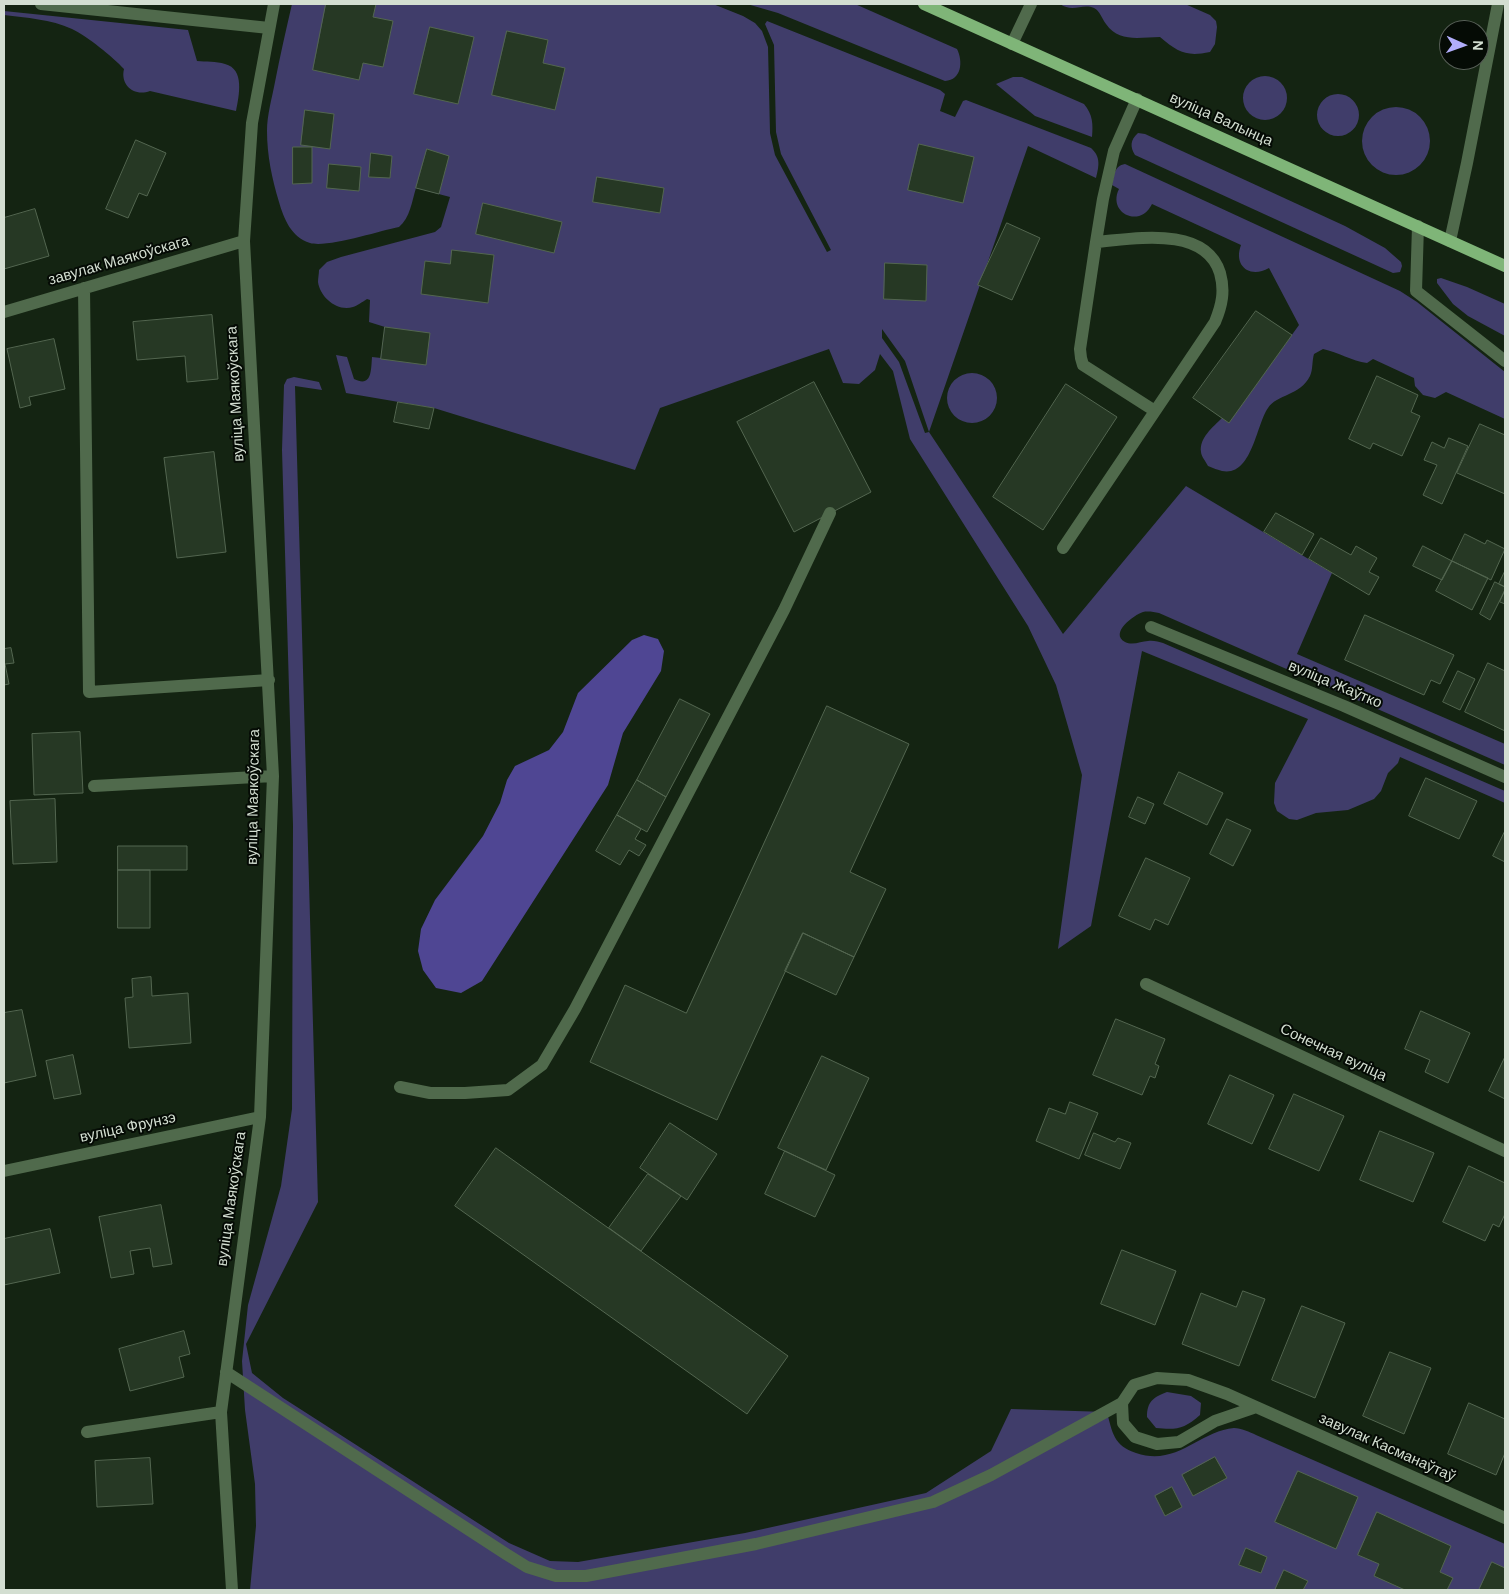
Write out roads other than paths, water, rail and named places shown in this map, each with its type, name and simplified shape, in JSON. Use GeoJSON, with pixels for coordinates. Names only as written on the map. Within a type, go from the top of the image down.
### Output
{"type":"FeatureCollection","features":[{"type":"Feature","properties":{"kind":"main road","name":"вуліца Валынца"},"geometry":{"type":"LineString","coordinates":[[924,4],[1505,266]]}},
{"type":"Feature","properties":{"kind":"street"},"geometry":{"type":"LineString","coordinates":[[41,4],[269,28]]}},
{"type":"Feature","properties":{"kind":"street","name":"вуліца Маякоўскага"},"geometry":{"type":"LineString","coordinates":[[232,1590],[221,1412],[260,1117],[273,776],[244,241],[252,123],[274,4]]}},
{"type":"Feature","properties":{"kind":"street"},"geometry":{"type":"LineString","coordinates":[[1012,44],[1031,4]]}},
{"type":"Feature","properties":{"kind":"street"},"geometry":{"type":"LineString","coordinates":[[1450,241],[1498,4]]}},
{"type":"Feature","properties":{"kind":"street"},"geometry":{"type":"LineString","coordinates":[[1137,100],[1114,151],[1102,199],[1080,358],[1084,365],[1155,411]]}},
{"type":"Feature","properties":{"kind":"street"},"geometry":{"type":"LineString","coordinates":[[1418,226],[1416,291],[1505,361]]}},
{"type":"Feature","properties":{"kind":"street"},"geometry":{"type":"LineString","coordinates":[[1063,548],[1214,322],[1222,304],[1223,284],[1218,265],[1207,251],[1191,242],[1168,238],[1144,238],[1096,242]]}},
{"type":"Feature","properties":{"kind":"street","name":"завулак Маякоўскага"},"geometry":{"type":"LineString","coordinates":[[4,312],[244,241]]}},
{"type":"Feature","properties":{"kind":"street"},"geometry":{"type":"LineString","coordinates":[[84,288],[88,692],[269,680]]}},
{"type":"Feature","properties":{"kind":"street"},"geometry":{"type":"LineString","coordinates":[[400,1087],[430,1093],[508,1090],[542,1065],[580,1000],[775,627],[830,513]]}},
{"type":"Feature","properties":{"kind":"street","name":"вуліца Жаўтко"},"geometry":{"type":"LineString","coordinates":[[1151,627],[1344,706],[1505,777]]}},
{"type":"Feature","properties":{"kind":"street"},"geometry":{"type":"LineString","coordinates":[[94,786],[273,776]]}},
{"type":"Feature","properties":{"kind":"street","name":"Сонечная вуліца"},"geometry":{"type":"LineString","coordinates":[[1146,984],[1505,1151]]}},
{"type":"Feature","properties":{"kind":"street","name":"вуліца Фрунзэ"},"geometry":{"type":"LineString","coordinates":[[4,1171],[260,1117]]}},
{"type":"Feature","properties":{"kind":"street"},"geometry":{"type":"LineString","coordinates":[[226,1372],[527,1567],[556,1576],[586,1576],[756,1544],[933,1502],[991,1475],[1122,1403],[1123,1423],[1135,1437],[1157,1444],[1179,1442],[1216,1421],[1256,1407]]}},
{"type":"Feature","properties":{"kind":"street","name":"завулак Касманаўтаў"},"geometry":{"type":"LineString","coordinates":[[1122,1403],[1134,1385],[1157,1378],[1188,1380],[1227,1394],[1505,1518]]}},
{"type":"Feature","properties":{"kind":"street"},"geometry":{"type":"LineString","coordinates":[[86,1432],[221,1412]]}}]}
